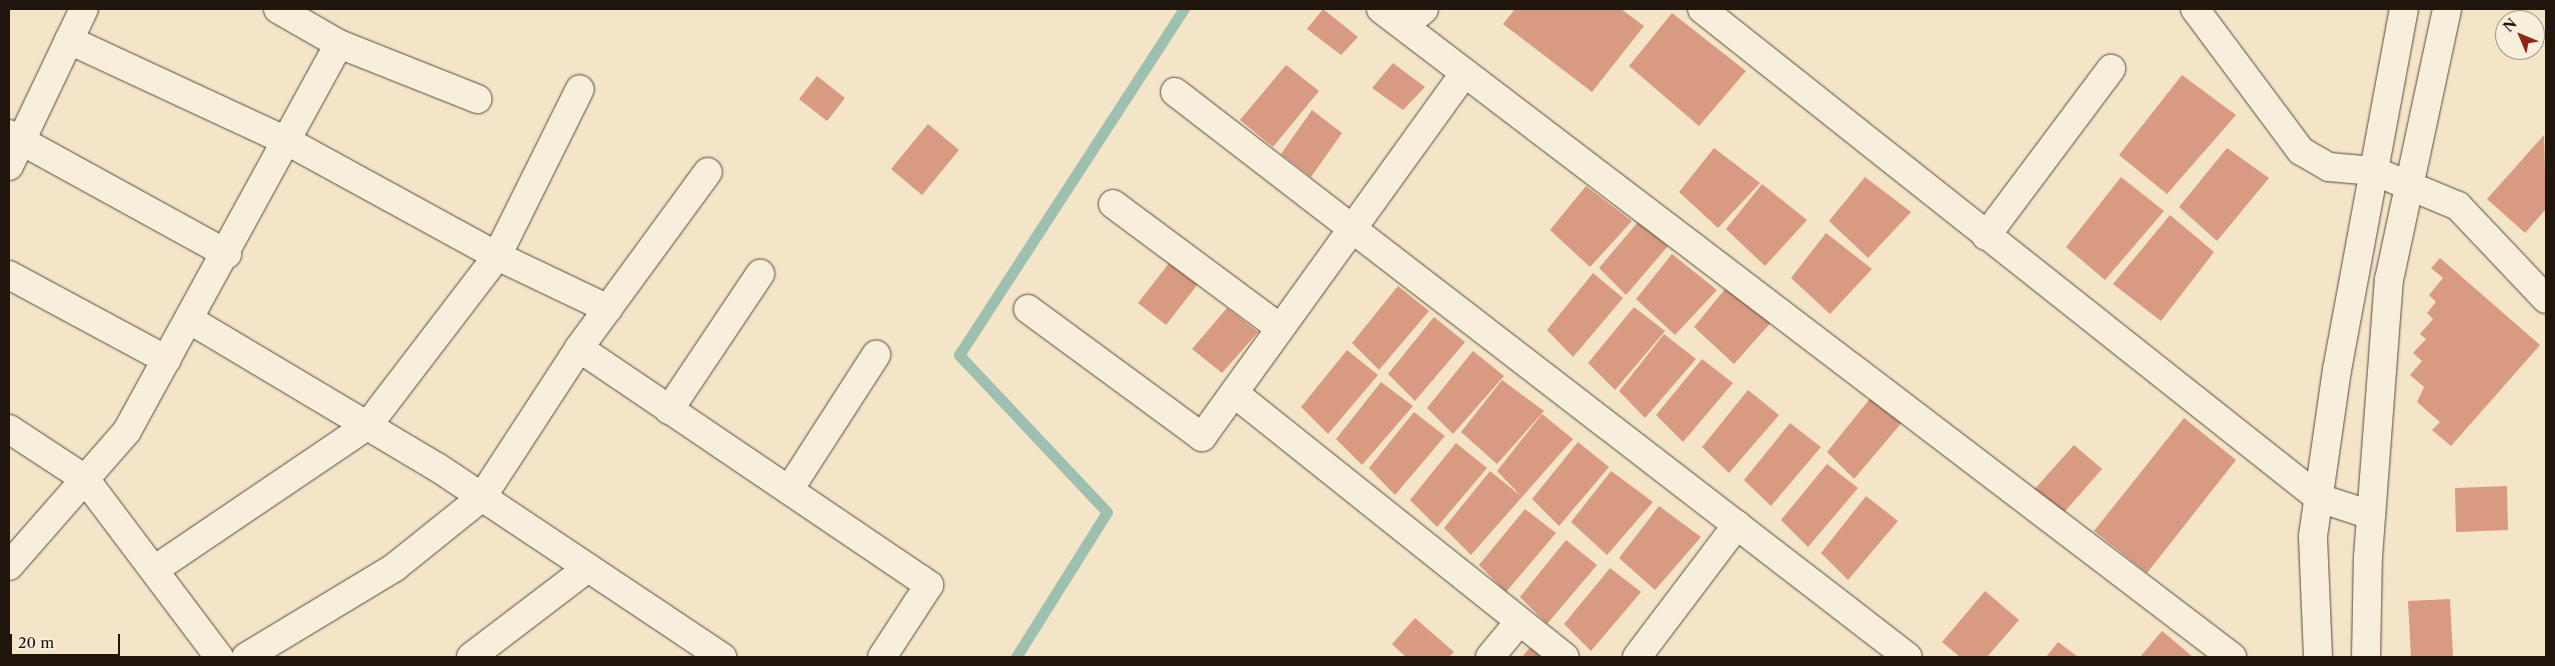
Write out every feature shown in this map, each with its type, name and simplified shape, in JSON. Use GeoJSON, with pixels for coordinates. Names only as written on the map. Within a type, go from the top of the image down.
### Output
{"type":"FeatureCollection","features":[{"type":"Feature","properties":{"kind":"street"},"geometry":{"type":"LineString","coordinates":[[9,166],[15,137],[69,40],[84,9]]}},
{"type":"Feature","properties":{"kind":"street"},"geometry":{"type":"LineString","coordinates":[[278,9],[339,44],[477,99]]}},
{"type":"Feature","properties":{"kind":"street"},"geometry":{"type":"LineString","coordinates":[[1380,9],[2232,657]]}},
{"type":"Feature","properties":{"kind":"street"},"geometry":{"type":"LineString","coordinates":[[1404,26],[1424,9]]}},
{"type":"Feature","properties":{"kind":"street"},"geometry":{"type":"LineString","coordinates":[[1704,9],[1986,236],[2318,498],[2371,515]]}},
{"type":"Feature","properties":{"kind":"street"},"geometry":{"type":"LineString","coordinates":[[2194,9],[2301,152],[2328,167],[2374,171],[2410,182],[2458,206],[2546,299]]}},
{"type":"Feature","properties":{"kind":"street"},"geometry":{"type":"LineString","coordinates":[[2318,657],[2312,536],[2374,171],[2404,9]]}},
{"type":"Feature","properties":{"kind":"street"},"geometry":{"type":"LineString","coordinates":[[2366,657],[2371,515],[2389,280],[2447,9]]}},
{"type":"Feature","properties":{"kind":"street"},"geometry":{"type":"LineString","coordinates":[[69,40],[288,141],[496,256],[608,309]]}},
{"type":"Feature","properties":{"kind":"street"},"geometry":{"type":"LineString","coordinates":[[9,566],[127,431],[227,254],[339,44]]}},
{"type":"Feature","properties":{"kind":"street"},"geometry":{"type":"LineString","coordinates":[[1986,236],[2111,69]]}},
{"type":"Feature","properties":{"kind":"street"},"geometry":{"type":"LineString","coordinates":[[1028,308],[1202,437],[1465,73]]}},
{"type":"Feature","properties":{"kind":"street"},"geometry":{"type":"LineString","coordinates":[[154,570],[368,426],[496,256],[580,89]]}},
{"type":"Feature","properties":{"kind":"street"},"geometry":{"type":"LineString","coordinates":[[1175,92],[1908,657]]}},
{"type":"Feature","properties":{"kind":"street"},"geometry":{"type":"LineString","coordinates":[[15,137],[227,254]]}},
{"type":"Feature","properties":{"kind":"street"},"geometry":{"type":"LineString","coordinates":[[246,657],[395,567],[482,497],[579,348],[708,172]]}},
{"type":"Feature","properties":{"kind":"street"},"geometry":{"type":"LineString","coordinates":[[1112,204],[1280,328]]}},
{"type":"Feature","properties":{"kind":"street"},"geometry":{"type":"LineString","coordinates":[[669,410],[760,274]]}},
{"type":"Feature","properties":{"kind":"street"},"geometry":{"type":"LineString","coordinates":[[9,275],[167,360]]}},
{"type":"Feature","properties":{"kind":"street"},"geometry":{"type":"LineString","coordinates":[[190,320],[368,426],[482,497],[722,657]]}},
{"type":"Feature","properties":{"kind":"street"},"geometry":{"type":"LineString","coordinates":[[579,348],[929,585],[882,657]]}},
{"type":"Feature","properties":{"kind":"street"},"geometry":{"type":"LineString","coordinates":[[789,490],[876,355]]}},
{"type":"Feature","properties":{"kind":"street"},"geometry":{"type":"LineString","coordinates":[[1234,393],[1565,657]]}},
{"type":"Feature","properties":{"kind":"street"},"geometry":{"type":"LineString","coordinates":[[9,429],[85,479],[219,657]]}},
{"type":"Feature","properties":{"kind":"street"},"geometry":{"type":"LineString","coordinates":[[1637,657],[1737,525]]}},
{"type":"Feature","properties":{"kind":"street"},"geometry":{"type":"LineString","coordinates":[[471,657],[588,568]]}},
{"type":"Feature","properties":{"kind":"street"},"geometry":{"type":"LineString","coordinates":[[1490,657],[1519,622]]}},
{"type":"Feature","properties":{"kind":"building"},"geometry":{"type":"Polygon","coordinates":[[[1323,9],[1358,37],[1341,55],[1307,29],[1323,9]]]}},
{"type":"Feature","properties":{"kind":"building"},"geometry":{"type":"Polygon","coordinates":[[[1515,9],[1621,9],[1644,26],[1592,92],[1503,24],[1515,9]]]}},
{"type":"Feature","properties":{"kind":"building"},"geometry":{"type":"Polygon","coordinates":[[[1672,13],[1746,71],[1699,126],[1629,66],[1672,13]]]}},
{"type":"Feature","properties":{"kind":"building"},"geometry":{"type":"Polygon","coordinates":[[[1393,63],[1425,87],[1403,110],[1372,88],[1393,63]]]}},
{"type":"Feature","properties":{"kind":"building"},"geometry":{"type":"Polygon","coordinates":[[[1286,65],[1319,91],[1273,147],[1240,120],[1286,65]]]}},
{"type":"Feature","properties":{"kind":"building"},"geometry":{"type":"Polygon","coordinates":[[[2182,75],[2236,115],[2167,194],[2119,155],[2182,75]]]}},
{"type":"Feature","properties":{"kind":"building"},"geometry":{"type":"Polygon","coordinates":[[[817,76],[845,98],[827,121],[799,99],[817,76]]]}},
{"type":"Feature","properties":{"kind":"building"},"geometry":{"type":"Polygon","coordinates":[[[1312,110],[1342,133],[1311,177],[1281,154],[1312,110]]]}},
{"type":"Feature","properties":{"kind":"building"},"geometry":{"type":"Polygon","coordinates":[[[928,124],[959,150],[922,195],[891,169],[928,124]]]}},
{"type":"Feature","properties":{"kind":"building"},"geometry":{"type":"Polygon","coordinates":[[[2544,135],[2546,209],[2525,233],[2487,199],[2544,135]]]}},
{"type":"Feature","properties":{"kind":"building"},"geometry":{"type":"Polygon","coordinates":[[[1714,148],[1760,183],[1718,228],[1679,192],[1714,148]]]}},
{"type":"Feature","properties":{"kind":"building"},"geometry":{"type":"Polygon","coordinates":[[[2227,148],[2269,178],[2217,241],[2179,207],[2227,148]]]}},
{"type":"Feature","properties":{"kind":"building"},"geometry":{"type":"Polygon","coordinates":[[[1865,177],[1911,212],[1868,258],[1829,221],[1865,177]]]}},
{"type":"Feature","properties":{"kind":"building"},"geometry":{"type":"Polygon","coordinates":[[[2121,177],[2164,211],[2105,280],[2066,247],[2121,177]]]}},
{"type":"Feature","properties":{"kind":"building"},"geometry":{"type":"Polygon","coordinates":[[[1762,184],[1807,220],[1765,266],[1726,229],[1762,184]]]}},
{"type":"Feature","properties":{"kind":"building"},"geometry":{"type":"Polygon","coordinates":[[[1586,186],[1632,221],[1590,267],[1550,230],[1586,186]]]}},
{"type":"Feature","properties":{"kind":"building"},"geometry":{"type":"Polygon","coordinates":[[[2170,215],[2214,252],[2161,321],[2113,284],[2170,215]]]}},
{"type":"Feature","properties":{"kind":"building"},"geometry":{"type":"Polygon","coordinates":[[[1638,222],[1668,246],[1626,295],[1599,268],[1638,222]]]}},
{"type":"Feature","properties":{"kind":"building"},"geometry":{"type":"Polygon","coordinates":[[[1826,233],[1872,269],[1830,314],[1791,278],[1826,233]]]}},
{"type":"Feature","properties":{"kind":"building"},"geometry":{"type":"Polygon","coordinates":[[[1672,254],[1717,290],[1675,335],[1636,299],[1672,254]]]}},
{"type":"Feature","properties":{"kind":"building"},"geometry":{"type":"Polygon","coordinates":[[[1173,258],[1201,280],[1166,325],[1138,303],[1173,258]]]}},
{"type":"Feature","properties":{"kind":"building"},"geometry":{"type":"Polygon","coordinates":[[[2440,258],[2540,345],[2451,446],[2432,430],[2440,422],[2417,402],[2424,387],[2410,375],[2422,361],[2413,353],[2426,339],[2420,334],[2433,319],[2427,313],[2436,302],[2429,295],[2443,278],[2431,268],[2440,258]]]}},
{"type":"Feature","properties":{"kind":"building"},"geometry":{"type":"Polygon","coordinates":[[[1593,273],[1623,298],[1573,357],[1547,330],[1593,273]]]}},
{"type":"Feature","properties":{"kind":"building"},"geometry":{"type":"Polygon","coordinates":[[[1730,283],[1775,318],[1734,364],[1694,327],[1730,283]]]}},
{"type":"Feature","properties":{"kind":"building"},"geometry":{"type":"Polygon","coordinates":[[[1398,286],[1429,311],[1379,370],[1352,343],[1398,286]]]}},
{"type":"Feature","properties":{"kind":"building"},"geometry":{"type":"Polygon","coordinates":[[[1634,307],[1665,331],[1615,390],[1588,363],[1634,307]]]}},
{"type":"Feature","properties":{"kind":"building"},"geometry":{"type":"Polygon","coordinates":[[[1227,308],[1258,332],[1222,373],[1192,349],[1227,308]]]}},
{"type":"Feature","properties":{"kind":"building"},"geometry":{"type":"Polygon","coordinates":[[[1434,317],[1465,342],[1415,401],[1388,374],[1434,317]]]}},
{"type":"Feature","properties":{"kind":"building"},"geometry":{"type":"Polygon","coordinates":[[[1664,334],[1696,359],[1645,418],[1619,391],[1664,334]]]}},
{"type":"Feature","properties":{"kind":"building"},"geometry":{"type":"Polygon","coordinates":[[[1347,350],[1378,375],[1328,434],[1301,407],[1347,350]]]}},
{"type":"Feature","properties":{"kind":"building"},"geometry":{"type":"Polygon","coordinates":[[[1473,351],[1504,376],[1453,434],[1427,408],[1473,351]]]}},
{"type":"Feature","properties":{"kind":"building"},"geometry":{"type":"Polygon","coordinates":[[[1702,359],[1733,383],[1683,442],[1656,415],[1702,359]]]}},
{"type":"Feature","properties":{"kind":"building"},"geometry":{"type":"Polygon","coordinates":[[[1502,380],[1544,411],[1497,464],[1461,432],[1502,380]]]}},
{"type":"Feature","properties":{"kind":"building"},"geometry":{"type":"Polygon","coordinates":[[[1381,382],[1413,406],[1362,465],[1336,439],[1381,382]]]}},
{"type":"Feature","properties":{"kind":"building"},"geometry":{"type":"Polygon","coordinates":[[[1748,390],[1779,415],[1729,473],[1702,447],[1748,390]]]}},
{"type":"Feature","properties":{"kind":"building"},"geometry":{"type":"Polygon","coordinates":[[[1873,395],[1904,420],[1854,479],[1827,452],[1873,395]]]}},
{"type":"Feature","properties":{"kind":"building"},"geometry":{"type":"Polygon","coordinates":[[[1414,412],[1445,436],[1395,495],[1369,468],[1414,412]]]}},
{"type":"Feature","properties":{"kind":"building"},"geometry":{"type":"Polygon","coordinates":[[[1542,414],[1573,439],[1471,555],[1444,528],[1490,471],[1521,496],[1497,471],[1542,414]]]}},
{"type":"Feature","properties":{"kind":"building"},"geometry":{"type":"Polygon","coordinates":[[[2184,418],[2236,460],[2147,573],[2094,531],[2184,418]]]}},
{"type":"Feature","properties":{"kind":"building"},"geometry":{"type":"Polygon","coordinates":[[[1790,423],[1821,447],[1771,506],[1744,480],[1790,423]]]}},
{"type":"Feature","properties":{"kind":"building"},"geometry":{"type":"Polygon","coordinates":[[[1578,442],[1609,467],[1559,526],[1532,499],[1578,442]]]}},
{"type":"Feature","properties":{"kind":"building"},"geometry":{"type":"Polygon","coordinates":[[[1456,443],[1487,468],[1437,527],[1410,500],[1456,443]]]}},
{"type":"Feature","properties":{"kind":"building"},"geometry":{"type":"Polygon","coordinates":[[[2074,445],[2102,469],[2060,517],[2032,492],[2074,445]]]}},
{"type":"Feature","properties":{"kind":"building"},"geometry":{"type":"Polygon","coordinates":[[[1827,464],[1858,488],[1808,547],[1781,520],[1827,464]]]}},
{"type":"Feature","properties":{"kind":"building"},"geometry":{"type":"Polygon","coordinates":[[[1611,471],[1653,502],[1607,555],[1571,522],[1611,471]]]}},
{"type":"Feature","properties":{"kind":"building"},"geometry":{"type":"Polygon","coordinates":[[[2507,486],[2508,530],[2456,532],[2455,488],[2507,486]]]}},
{"type":"Feature","properties":{"kind":"building"},"geometry":{"type":"Polygon","coordinates":[[[1866,496],[1898,521],[1848,580],[1821,553],[1866,496]]]}},
{"type":"Feature","properties":{"kind":"building"},"geometry":{"type":"Polygon","coordinates":[[[1659,506],[1701,537],[1655,590],[1619,558],[1659,506]]]}},
{"type":"Feature","properties":{"kind":"building"},"geometry":{"type":"Polygon","coordinates":[[[1525,509],[1556,533],[1506,592],[1479,565],[1525,509]]]}},
{"type":"Feature","properties":{"kind":"building"},"geometry":{"type":"Polygon","coordinates":[[[1566,540],[1597,565],[1547,624],[1520,597],[1566,540]]]}},
{"type":"Feature","properties":{"kind":"building"},"geometry":{"type":"Polygon","coordinates":[[[1610,568],[1641,592],[1591,651],[1564,624],[1610,568]]]}},
{"type":"Feature","properties":{"kind":"building"},"geometry":{"type":"Polygon","coordinates":[[[1985,591],[2019,620],[1987,657],[1960,657],[1942,642],[1985,591]]]}},
{"type":"Feature","properties":{"kind":"building"},"geometry":{"type":"Polygon","coordinates":[[[2450,599],[2453,657],[2411,657],[2408,601],[2450,599]]]}},
{"type":"Feature","properties":{"kind":"building"},"geometry":{"type":"Polygon","coordinates":[[[1415,618],[1454,652],[1449,657],[1406,657],[1392,644],[1415,618]]]}},
{"type":"Feature","properties":{"kind":"building"},"geometry":{"type":"Polygon","coordinates":[[[2162,631],[2193,657],[2140,657],[2162,631]]]}},
{"type":"Feature","properties":{"kind":"building"},"geometry":{"type":"Polygon","coordinates":[[[2058,642],[2078,657],[2046,657],[2058,642]]]}},
{"type":"Feature","properties":{"kind":"building"},"geometry":{"type":"Polygon","coordinates":[[[1532,645],[1547,657],[1522,657],[1532,645]]]}},
{"type":"Feature","properties":{"kind":"waterway"},"geometry":{"type":"LineString","coordinates":[[1016,657],[1107,512],[959,355],[1184,9]]}}]}
